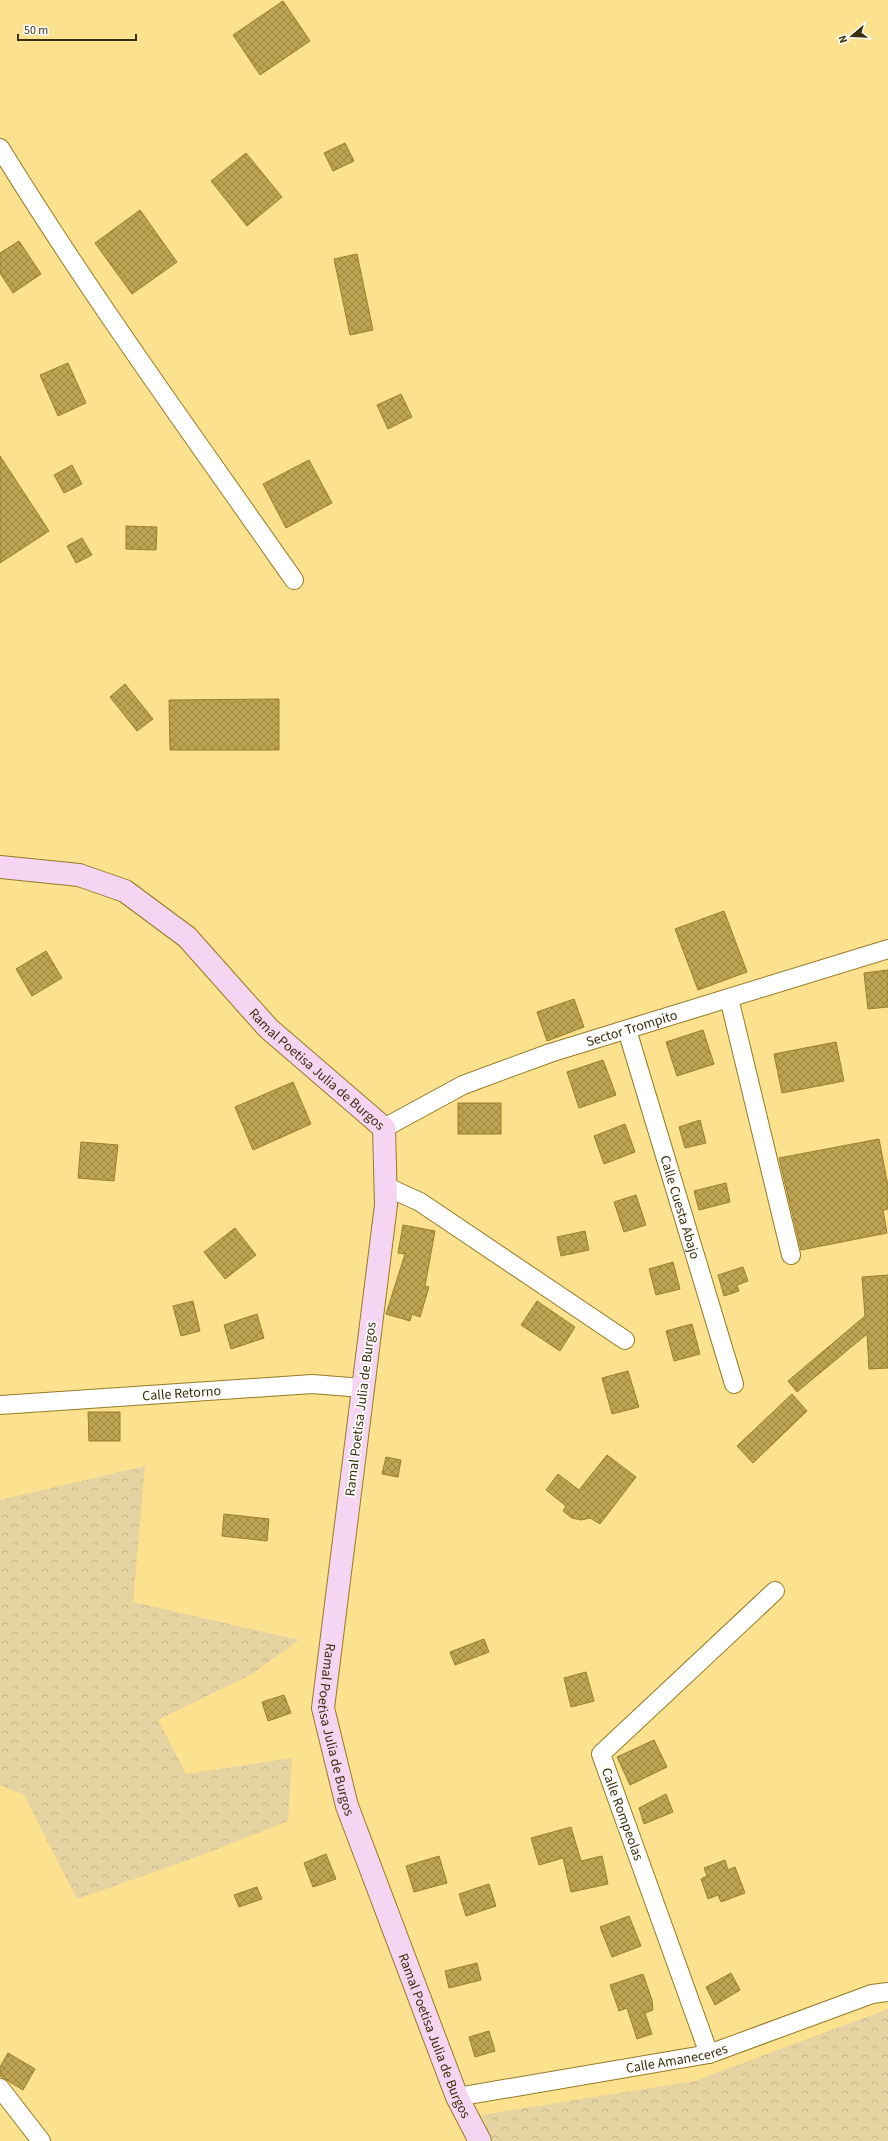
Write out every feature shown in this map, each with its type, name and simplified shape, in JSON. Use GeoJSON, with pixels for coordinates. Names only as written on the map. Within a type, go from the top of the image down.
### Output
{"type":"FeatureCollection","features":[{"type":"Feature","properties":{"kind":"street"},"geometry":{"type":"LineString","coordinates":[[0,148],[35,205],[106,310],[294,580]]}},
{"type":"Feature","properties":{"kind":"street","name":"Ramal Poetisa Julia de Burgos"},"geometry":{"type":"LineString","coordinates":[[0,867],[78,875],[125,891],[187,937],[268,1028],[384,1128],[386,1205],[323,1708],[347,1806],[458,2097],[480,2141]]}},
{"type":"Feature","properties":{"kind":"street","name":"Sector Trompito"},"geometry":{"type":"LineString","coordinates":[[384,1128],[463,1085],[550,1054],[888,949]]}},
{"type":"Feature","properties":{"kind":"street"},"geometry":{"type":"LineString","coordinates":[[729,998],[791,1255]]}},
{"type":"Feature","properties":{"kind":"street","name":"Calle Cuesta Abajo"},"geometry":{"type":"LineString","coordinates":[[627,1030],[734,1384]]}},
{"type":"Feature","properties":{"kind":"street"},"geometry":{"type":"LineString","coordinates":[[385,1186],[420,1202],[625,1340]]}},
{"type":"Feature","properties":{"kind":"street","name":"Calle Retorno"},"geometry":{"type":"LineString","coordinates":[[0,1405],[312,1384],[363,1388]]}},
{"type":"Feature","properties":{"kind":"street","name":"Calle Rompeolas"},"geometry":{"type":"LineString","coordinates":[[709,2054],[601,1754],[775,1591]]}},
{"type":"Feature","properties":{"kind":"street","name":"Calle Amaneceres"},"geometry":{"type":"LineString","coordinates":[[458,2097],[709,2054],[872,1994],[888,1992]]}},
{"type":"Feature","properties":{"kind":"street"},"geometry":{"type":"LineString","coordinates":[[0,2088],[41,2141]]}},
{"type":"Feature","properties":{"kind":"green space"},"geometry":{"type":"Polygon","coordinates":[[[145,1466],[133,1602],[299,1640],[252,1674],[158,1720],[186,1774],[292,1758],[288,1821],[194,1858],[77,1899],[24,1795],[0,1785],[0,1500],[145,1466]]]}},
{"type":"Feature","properties":{"kind":"green space"},"geometry":{"type":"Polygon","coordinates":[[[888,2009],[888,2141],[493,2141],[481,2115],[695,2081],[888,2009]]]}},
{"type":"Feature","properties":{"kind":"building"},"geometry":{"type":"Polygon","coordinates":[[[283,1],[310,41],[260,75],[233,35],[283,1]]]}},
{"type":"Feature","properties":{"kind":"building"},"geometry":{"type":"Polygon","coordinates":[[[345,143],[354,161],[333,171],[324,153],[345,143]]]}},
{"type":"Feature","properties":{"kind":"building"},"geometry":{"type":"Polygon","coordinates":[[[246,153],[282,197],[247,226],[211,181],[246,153]]]}},
{"type":"Feature","properties":{"kind":"building"},"geometry":{"type":"Polygon","coordinates":[[[140,210],[177,262],[132,294],[95,243],[140,210]]]}},
{"type":"Feature","properties":{"kind":"building"},"geometry":{"type":"Polygon","coordinates":[[[19,241],[41,274],[13,293],[0,273],[0,253],[19,241]]]}},
{"type":"Feature","properties":{"kind":"building"},"geometry":{"type":"Polygon","coordinates":[[[357,254],[373,330],[350,335],[334,259],[357,254]]]}},
{"type":"Feature","properties":{"kind":"building"},"geometry":{"type":"Polygon","coordinates":[[[68,363],[86,403],[58,416],[40,375],[68,363]]]}},
{"type":"Feature","properties":{"kind":"building"},"geometry":{"type":"Polygon","coordinates":[[[401,394],[412,417],[388,429],[377,405],[401,394]]]}},
{"type":"Feature","properties":{"kind":"building"},"geometry":{"type":"Polygon","coordinates":[[[0,456],[49,531],[0,563],[0,456]]]}},
{"type":"Feature","properties":{"kind":"building"},"geometry":{"type":"Polygon","coordinates":[[[309,460],[332,503],[286,528],[263,484],[309,460]]]}},
{"type":"Feature","properties":{"kind":"building"},"geometry":{"type":"Polygon","coordinates":[[[72,465],[82,484],[64,493],[54,475],[72,465]]]}},
{"type":"Feature","properties":{"kind":"building"},"geometry":{"type":"Polygon","coordinates":[[[126,526],[157,527],[156,550],[126,549],[126,526]]]}},
{"type":"Feature","properties":{"kind":"building"},"geometry":{"type":"Polygon","coordinates":[[[82,538],[92,555],[76,563],[67,546],[82,538]]]}},
{"type":"Feature","properties":{"kind":"building"},"geometry":{"type":"Polygon","coordinates":[[[125,684],[153,719],[137,731],[110,697],[125,684]]]}},
{"type":"Feature","properties":{"kind":"building"},"geometry":{"type":"Polygon","coordinates":[[[279,699],[279,750],[170,750],[169,700],[279,699]]]}},
{"type":"Feature","properties":{"kind":"building"},"geometry":{"type":"Polygon","coordinates":[[[724,911],[747,972],[698,990],[675,929],[724,911]]]}},
{"type":"Feature","properties":{"kind":"building"},"geometry":{"type":"Polygon","coordinates":[[[46,951],[62,978],[32,996],[16,969],[46,951]]]}},
{"type":"Feature","properties":{"kind":"building"},"geometry":{"type":"Polygon","coordinates":[[[888,970],[888,1007],[868,1009],[864,973],[888,970]]]}},
{"type":"Feature","properties":{"kind":"building"},"geometry":{"type":"Polygon","coordinates":[[[574,999],[584,1027],[547,1041],[537,1012],[574,999]]]}},
{"type":"Feature","properties":{"kind":"building"},"geometry":{"type":"Polygon","coordinates":[[[703,1030],[714,1064],[677,1076],[666,1042],[703,1030]]]}},
{"type":"Feature","properties":{"kind":"building"},"geometry":{"type":"Polygon","coordinates":[[[836,1042],[844,1081],[782,1093],[774,1054],[836,1042]]]}},
{"type":"Feature","properties":{"kind":"building"},"geometry":{"type":"Polygon","coordinates":[[[603,1060],[616,1095],[579,1108],[567,1072],[603,1060]]]}},
{"type":"Feature","properties":{"kind":"building"},"geometry":{"type":"Polygon","coordinates":[[[293,1082],[311,1124],[253,1150],[235,1107],[293,1082]]]}},
{"type":"Feature","properties":{"kind":"building"},"geometry":{"type":"Polygon","coordinates":[[[458,1103],[501,1103],[501,1134],[458,1134],[458,1103]]]}},
{"type":"Feature","properties":{"kind":"building"},"geometry":{"type":"Polygon","coordinates":[[[700,1120],[706,1143],[685,1148],[679,1127],[700,1120]]]}},
{"type":"Feature","properties":{"kind":"building"},"geometry":{"type":"Polygon","coordinates":[[[625,1124],[635,1152],[604,1164],[594,1136],[625,1124]]]}},
{"type":"Feature","properties":{"kind":"building"},"geometry":{"type":"Polygon","coordinates":[[[879,1139],[888,1186],[888,1209],[883,1210],[887,1233],[801,1250],[779,1158],[879,1139]]]}},
{"type":"Feature","properties":{"kind":"building"},"geometry":{"type":"Polygon","coordinates":[[[81,1142],[118,1145],[114,1181],[78,1178],[81,1142]]]}},
{"type":"Feature","properties":{"kind":"building"},"geometry":{"type":"Polygon","coordinates":[[[726,1183],[730,1202],[699,1210],[694,1191],[726,1183]]]}},
{"type":"Feature","properties":{"kind":"building"},"geometry":{"type":"Polygon","coordinates":[[[636,1195],[646,1225],[624,1232],[614,1202],[636,1195]]]}},
{"type":"Feature","properties":{"kind":"building"},"geometry":{"type":"Polygon","coordinates":[[[403,1225],[435,1231],[425,1286],[429,1287],[420,1317],[412,1314],[410,1321],[386,1314],[405,1254],[398,1253],[403,1225]]]}},
{"type":"Feature","properties":{"kind":"building"},"geometry":{"type":"Polygon","coordinates":[[[235,1228],[256,1255],[225,1279],[204,1252],[235,1228]]]}},
{"type":"Feature","properties":{"kind":"building"},"geometry":{"type":"Polygon","coordinates":[[[585,1231],[589,1250],[561,1256],[557,1237],[585,1231]]]}},
{"type":"Feature","properties":{"kind":"building"},"geometry":{"type":"Polygon","coordinates":[[[673,1262],[680,1289],[656,1295],[649,1269],[673,1262]]]}},
{"type":"Feature","properties":{"kind":"building"},"geometry":{"type":"Polygon","coordinates":[[[743,1267],[748,1281],[737,1285],[739,1291],[724,1296],[718,1275],[743,1267]]]}},
{"type":"Feature","properties":{"kind":"building"},"geometry":{"type":"Polygon","coordinates":[[[888,1275],[888,1368],[869,1369],[867,1334],[797,1392],[788,1381],[865,1316],[862,1277],[888,1275]]]}},
{"type":"Feature","properties":{"kind":"building"},"geometry":{"type":"Polygon","coordinates":[[[193,1301],[200,1331],[181,1336],[173,1306],[193,1301]]]}},
{"type":"Feature","properties":{"kind":"building"},"geometry":{"type":"Polygon","coordinates":[[[537,1301],[575,1327],[560,1351],[521,1325],[537,1301]]]}},
{"type":"Feature","properties":{"kind":"building"},"geometry":{"type":"Polygon","coordinates":[[[257,1314],[264,1338],[231,1349],[224,1325],[257,1314]]]}},
{"type":"Feature","properties":{"kind":"building"},"geometry":{"type":"Polygon","coordinates":[[[692,1324],[700,1354],[674,1361],[666,1331],[692,1324]]]}},
{"type":"Feature","properties":{"kind":"building"},"geometry":{"type":"Polygon","coordinates":[[[628,1371],[639,1407],[612,1414],[602,1378],[628,1371]]]}},
{"type":"Feature","properties":{"kind":"building"},"geometry":{"type":"Polygon","coordinates":[[[792,1394],[807,1411],[753,1463],[737,1446],[792,1394]]]}},
{"type":"Feature","properties":{"kind":"building"},"geometry":{"type":"Polygon","coordinates":[[[88,1412],[120,1412],[120,1441],[89,1441],[88,1412]]]}},
{"type":"Feature","properties":{"kind":"building"},"geometry":{"type":"Polygon","coordinates":[[[607,1455],[636,1477],[600,1524],[590,1518],[581,1520],[572,1518],[563,1511],[566,1506],[546,1490],[558,1474],[579,1490],[607,1455]]]}},
{"type":"Feature","properties":{"kind":"building"},"geometry":{"type":"Polygon","coordinates":[[[386,1457],[401,1460],[398,1477],[382,1474],[386,1457]]]}},
{"type":"Feature","properties":{"kind":"building"},"geometry":{"type":"Polygon","coordinates":[[[224,1514],[269,1519],[267,1541],[222,1536],[224,1514]]]}},
{"type":"Feature","properties":{"kind":"building"},"geometry":{"type":"Polygon","coordinates":[[[484,1639],[489,1652],[455,1665],[450,1652],[484,1639]]]}},
{"type":"Feature","properties":{"kind":"building"},"geometry":{"type":"Polygon","coordinates":[[[586,1672],[594,1701],[571,1707],[564,1678],[586,1672]]]}},
{"type":"Feature","properties":{"kind":"building"},"geometry":{"type":"Polygon","coordinates":[[[284,1695],[291,1713],[268,1721],[262,1702],[284,1695]]]}},
{"type":"Feature","properties":{"kind":"building"},"geometry":{"type":"Polygon","coordinates":[[[654,1740],[667,1767],[630,1785],[617,1757],[654,1740]]]}},
{"type":"Feature","properties":{"kind":"building"},"geometry":{"type":"Polygon","coordinates":[[[666,1794],[673,1812],[644,1824],[639,1808],[666,1794]]]}},
{"type":"Feature","properties":{"kind":"building"},"geometry":{"type":"Polygon","coordinates":[[[571,1827],[581,1861],[602,1856],[608,1884],[571,1892],[563,1858],[539,1865],[531,1838],[571,1827]]]}},
{"type":"Feature","properties":{"kind":"building"},"geometry":{"type":"Polygon","coordinates":[[[326,1854],[336,1879],[313,1887],[304,1863],[326,1854]]]}},
{"type":"Feature","properties":{"kind":"building"},"geometry":{"type":"Polygon","coordinates":[[[439,1856],[447,1883],[414,1892],[406,1866],[439,1856]]]}},
{"type":"Feature","properties":{"kind":"building"},"geometry":{"type":"Polygon","coordinates":[[[725,1860],[728,1870],[735,1867],[745,1893],[721,1902],[718,1895],[708,1899],[701,1879],[707,1876],[704,1868],[725,1860]]]}},
{"type":"Feature","properties":{"kind":"building"},"geometry":{"type":"Polygon","coordinates":[[[489,1884],[496,1906],[466,1916],[459,1894],[489,1884]]]}},
{"type":"Feature","properties":{"kind":"building"},"geometry":{"type":"Polygon","coordinates":[[[257,1887],[262,1899],[239,1907],[234,1895],[257,1887]]]}},
{"type":"Feature","properties":{"kind":"building"},"geometry":{"type":"Polygon","coordinates":[[[629,1916],[641,1946],[612,1957],[600,1927],[629,1916]]]}},
{"type":"Feature","properties":{"kind":"building"},"geometry":{"type":"Polygon","coordinates":[[[477,1963],[481,1980],[449,1988],[445,1971],[477,1963]]]}},
{"type":"Feature","properties":{"kind":"building"},"geometry":{"type":"Polygon","coordinates":[[[731,1973],[740,1990],[715,2005],[706,1987],[731,1973]]]}},
{"type":"Feature","properties":{"kind":"building"},"geometry":{"type":"Polygon","coordinates":[[[643,1974],[652,2000],[653,2010],[645,2013],[652,2034],[637,2039],[627,2008],[619,2011],[610,1985],[643,1974]]]}},
{"type":"Feature","properties":{"kind":"building"},"geometry":{"type":"Polygon","coordinates":[[[489,2031],[495,2051],[475,2057],[469,2037],[489,2031]]]}},
{"type":"Feature","properties":{"kind":"building"},"geometry":{"type":"Polygon","coordinates":[[[8,2053],[35,2069],[23,2090],[0,2076],[0,2067],[8,2053]]]}}]}
